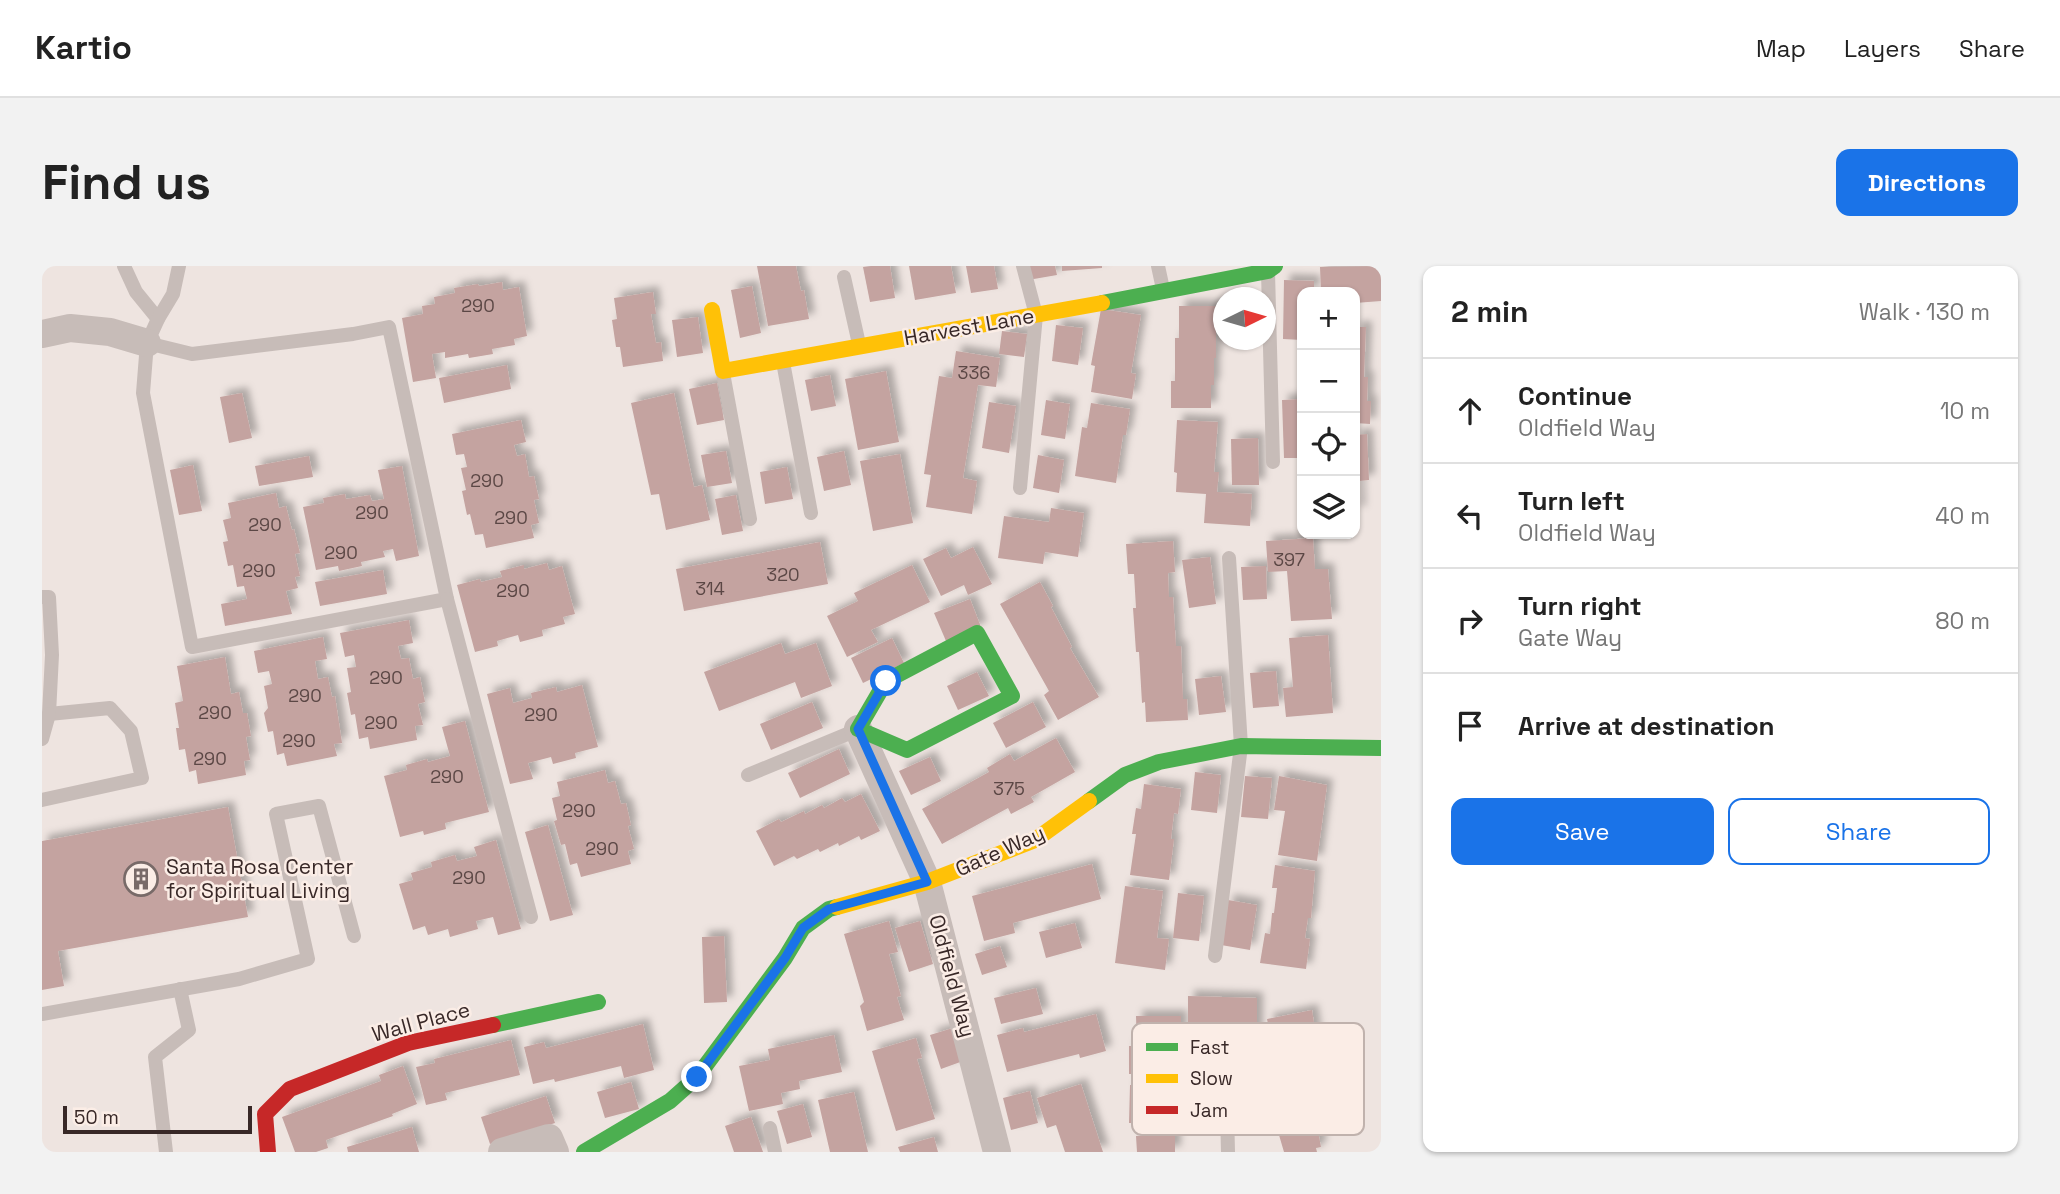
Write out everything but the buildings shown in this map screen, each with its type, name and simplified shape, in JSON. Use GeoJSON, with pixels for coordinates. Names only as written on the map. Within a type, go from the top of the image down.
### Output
{"type":"FeatureCollection","features":[{"type":"Feature","properties":{"kind":"street","name":"Harvest Lane"},"geometry":{"type":"LineString","coordinates":[[723,371],[1036,315],[1271,268]]}},
{"type":"Feature","properties":{"kind":"street"},"geometry":{"type":"LineString","coordinates":[[712,310],[723,371]]}},
{"type":"Feature","properties":{"kind":"street"},"geometry":{"type":"LineString","coordinates":[[42,334],[71,328],[110,332],[152,331]]}},
{"type":"Feature","properties":{"kind":"street"},"geometry":{"type":"LineString","coordinates":[[977,633],[1012,696],[907,750],[858,729],[886,681],[977,633]]}},
{"type":"Feature","properties":{"kind":"street","name":"Oldfield Way"},"geometry":{"type":"LineString","coordinates":[[858,729],[927,882],[998,1152]]}},
{"type":"Feature","properties":{"kind":"street","name":"Gate Way"},"geometry":{"type":"LineString","coordinates":[[584,1152],[670,1101],[697,1077],[785,958],[803,928],[829,909],[927,882],[1035,840],[1125,775],[1159,762],[1241,746],[1381,748]]}},
{"type":"Feature","properties":{"kind":"street","name":"Wall Place"},"geometry":{"type":"LineString","coordinates":[[268,1152],[265,1114],[290,1090],[408,1043],[598,1002]]}},
{"type":"Feature","properties":{"kind":"street"},"geometry":{"type":"LineString","coordinates":[[502,1152],[549,1138],[555,1152]]}},
{"type":"Feature","properties":{"kind":"lane"},"geometry":{"type":"LineString","coordinates":[[124,266],[152,331],[192,354],[353,334],[388,327],[447,599],[531,917]]}},
{"type":"Feature","properties":{"kind":"lane"},"geometry":{"type":"LineString","coordinates":[[178,266],[173,294],[152,331],[143,393],[192,647],[447,599]]}},
{"type":"Feature","properties":{"kind":"lane"},"geometry":{"type":"LineString","coordinates":[[1020,488],[1036,315],[1023,266]]}},
{"type":"Feature","properties":{"kind":"lane"},"geometry":{"type":"LineString","coordinates":[[1158,266],[1163,290]]}},
{"type":"Feature","properties":{"kind":"lane"},"geometry":{"type":"LineString","coordinates":[[1271,268],[1273,462]]}},
{"type":"Feature","properties":{"kind":"lane"},"geometry":{"type":"LineString","coordinates":[[844,277],[859,347]]}},
{"type":"Feature","properties":{"kind":"lane"},"geometry":{"type":"LineString","coordinates":[[782,360],[811,513]]}},
{"type":"Feature","properties":{"kind":"lane"},"geometry":{"type":"LineString","coordinates":[[723,371],[750,519]]}},
{"type":"Feature","properties":{"kind":"lane"},"geometry":{"type":"LineString","coordinates":[[1215,956],[1241,746],[1229,558]]}},
{"type":"Feature","properties":{"kind":"lane"},"geometry":{"type":"LineString","coordinates":[[42,597],[49,597],[52,655],[49,713],[42,738]]}},
{"type":"Feature","properties":{"kind":"lane"},"geometry":{"type":"LineString","coordinates":[[42,800],[142,778],[131,731],[110,708],[49,713]]}},
{"type":"Feature","properties":{"kind":"lane"},"geometry":{"type":"LineString","coordinates":[[748,775],[858,729]]}},
{"type":"Feature","properties":{"kind":"lane"},"geometry":{"type":"LineString","coordinates":[[42,1014],[239,979],[308,959],[276,814],[319,806],[354,936]]}},
{"type":"Feature","properties":{"kind":"lane"},"geometry":{"type":"LineString","coordinates":[[166,1152],[155,1057],[189,1030],[180,989]]}},
{"type":"Feature","properties":{"kind":"lane"},"geometry":{"type":"LineString","coordinates":[[770,1128],[775,1152]]}},
{"type":"Feature","properties":{"kind":"traffic: fast"},"geometry":{"type":"LineString","coordinates":[[1102,303],[1268,271],[1275,266]]}},
{"type":"Feature","properties":{"kind":"traffic: fast"},"geometry":{"type":"LineString","coordinates":[[977,633],[1012,696],[907,750],[858,729],[886,681],[977,633]]}},
{"type":"Feature","properties":{"kind":"traffic: fast"},"geometry":{"type":"LineString","coordinates":[[1089,801],[1125,775],[1159,762],[1241,746],[1381,748]]}},
{"type":"Feature","properties":{"kind":"traffic: fast"},"geometry":{"type":"LineString","coordinates":[[584,1152],[670,1101],[697,1077],[785,958],[803,928],[829,909],[837,907]]}},
{"type":"Feature","properties":{"kind":"traffic: fast"},"geometry":{"type":"LineString","coordinates":[[493,1025],[598,1002]]}},
{"type":"Feature","properties":{"kind":"traffic: slow"},"geometry":{"type":"LineString","coordinates":[[712,310],[723,371],[1102,303]]}},
{"type":"Feature","properties":{"kind":"traffic: slow"},"geometry":{"type":"LineString","coordinates":[[837,907],[927,882],[1035,840],[1089,801]]}},
{"type":"Feature","properties":{"kind":"traffic: jam"},"geometry":{"type":"LineString","coordinates":[[268,1152],[265,1114],[290,1089],[408,1043],[493,1025]]}},
{"type":"Feature","properties":{"kind":"place","name":"Santa Rosa Center for Spiritual Living"},"geometry":{"type":"Point","coordinates":[141,879]}},
{"type":"Feature","properties":{"kind":"route"},"geometry":{"type":"LineString","coordinates":[[697,1077],[785,958],[803,928],[829,909],[927,882],[858,729],[886,681]]}}]}
